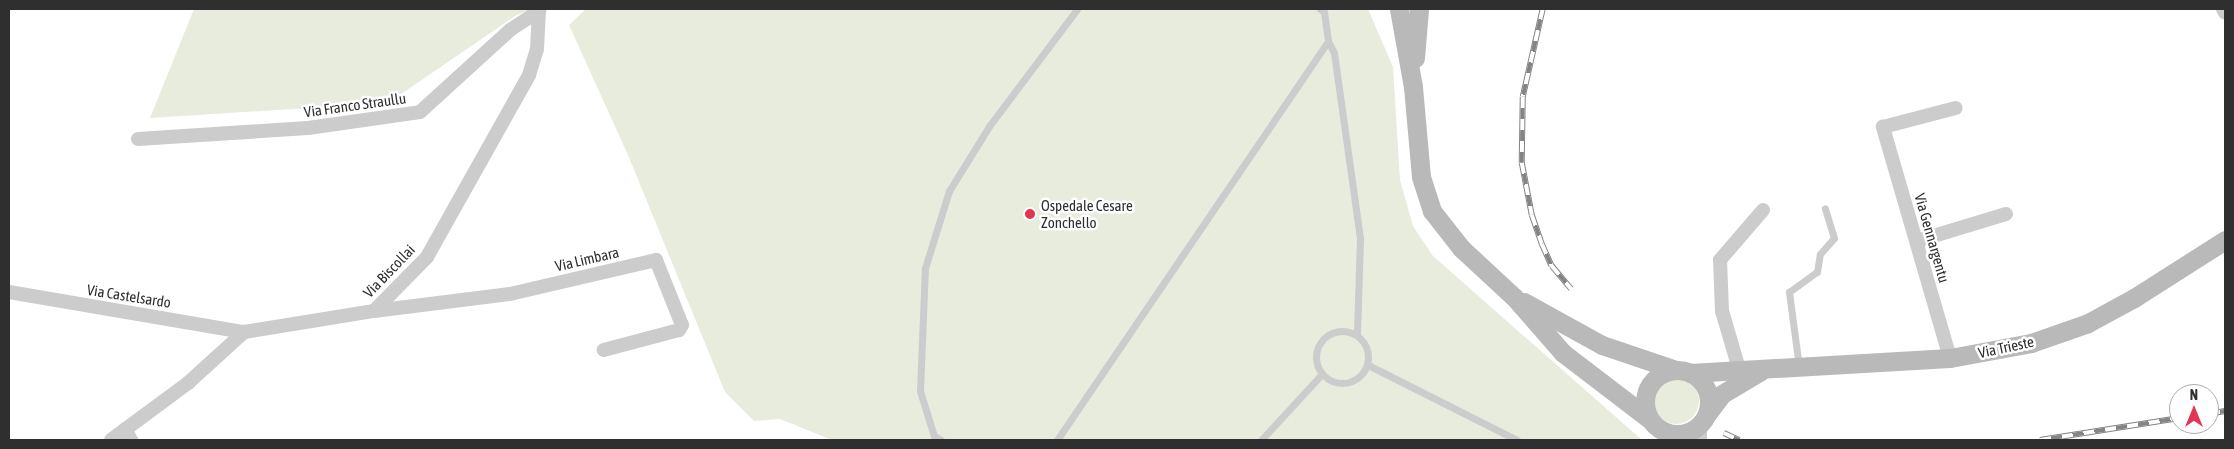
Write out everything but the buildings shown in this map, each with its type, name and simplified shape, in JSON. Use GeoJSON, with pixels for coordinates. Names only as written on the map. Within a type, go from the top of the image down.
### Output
{"type":"FeatureCollection","features":[{"type":"Feature","properties":{"kind":"main road"},"geometry":{"type":"LineString","coordinates":[[1400,9],[1413,87],[1421,177],[1432,211],[1461,248],[1514,297],[1562,353],[1661,430],[1681,434],[1702,427],[1708,395],[1705,386],[1683,371],[1602,344],[1514,297]]}},
{"type":"Feature","properties":{"kind":"main road"},"geometry":{"type":"LineString","coordinates":[[1413,87],[1419,9]]}},
{"type":"Feature","properties":{"kind":"main road","name":"Via Trieste"},"geometry":{"type":"LineString","coordinates":[[1683,371],[1739,369],[1762,371],[1950,358],[2031,343],[2088,323],[2134,298],[2225,240]]}},
{"type":"Feature","properties":{"kind":"main road"},"geometry":{"type":"LineString","coordinates":[[1661,430],[1644,402],[1649,386],[1660,374],[1683,371]]}},
{"type":"Feature","properties":{"kind":"main road","name":"Via Trieste"},"geometry":{"type":"LineString","coordinates":[[1702,427],[1722,394],[1762,371]]}},
{"type":"Feature","properties":{"kind":"street"},"geometry":{"type":"LineString","coordinates":[[2223,9],[2225,13]]}},
{"type":"Feature","properties":{"kind":"street","name":"Via Franco Straullu"},"geometry":{"type":"LineString","coordinates":[[138,139],[308,128],[420,112],[510,30],[539,10]]}},
{"type":"Feature","properties":{"kind":"street","name":"Via Biscollai"},"geometry":{"type":"LineString","coordinates":[[244,332],[374,311],[427,257],[530,75],[538,49],[539,10]]}},
{"type":"Feature","properties":{"kind":"street","name":"Via Gennargentu"},"geometry":{"type":"LineString","coordinates":[[1950,358],[1884,127],[1956,108]]}},
{"type":"Feature","properties":{"kind":"street"},"geometry":{"type":"LineString","coordinates":[[1739,369],[1722,311],[1720,260],[1763,210]]}},
{"type":"Feature","properties":{"kind":"street"},"geometry":{"type":"LineString","coordinates":[[1916,241],[2006,214]]}},
{"type":"Feature","properties":{"kind":"street","name":"Via Limbara"},"geometry":{"type":"LineString","coordinates":[[374,311],[510,294],[656,260],[682,325],[679,330],[604,350]]}},
{"type":"Feature","properties":{"kind":"street","name":"Via Castelsardo"},"geometry":{"type":"LineString","coordinates":[[9,292],[244,332]]}},
{"type":"Feature","properties":{"kind":"street"},"geometry":{"type":"LineString","coordinates":[[111,440],[128,434],[244,332]]}},
{"type":"Feature","properties":{"kind":"lane"},"geometry":{"type":"LineString","coordinates":[[941,440],[934,436],[920,391],[925,268],[948,191],[990,125],[1077,9]]}},
{"type":"Feature","properties":{"kind":"lane"},"geometry":{"type":"LineString","coordinates":[[1320,9],[1324,12],[1328,41],[1334,53],[1360,238],[1357,335]]}},
{"type":"Feature","properties":{"kind":"lane"},"geometry":{"type":"LineString","coordinates":[[1057,440],[1328,41]]}},
{"type":"Feature","properties":{"kind":"lane"},"geometry":{"type":"LineString","coordinates":[[1799,367],[1789,292],[1817,272],[1820,254],[1834,238],[1825,208]]}},
{"type":"Feature","properties":{"kind":"lane"},"geometry":{"type":"LineString","coordinates":[[1349,331],[1357,335],[1367,348],[1368,365],[1359,378],[1344,384],[1322,374],[1316,359],[1320,343],[1332,333],[1349,331]]}},
{"type":"Feature","properties":{"kind":"lane"},"geometry":{"type":"LineString","coordinates":[[1368,365],[1517,440]]}},
{"type":"Feature","properties":{"kind":"lane"},"geometry":{"type":"LineString","coordinates":[[1261,440],[1322,374]]}},
{"type":"Feature","properties":{"kind":"shaded area"},"geometry":{"type":"Polygon","coordinates":[[[194,9],[531,9],[515,16],[388,103],[150,118],[194,9]]]}},
{"type":"Feature","properties":{"kind":"shaded area","name":"Ospedale Cesare Zonchello"},"geometry":{"type":"Polygon","coordinates":[[[586,9],[1368,9],[1393,67],[1400,180],[1413,226],[1433,256],[1642,440],[832,440],[780,419],[754,421],[725,392],[628,155],[569,25],[586,9]]]}},
{"type":"Feature","properties":{"kind":"shaded area"},"geometry":{"type":"Polygon","coordinates":[[[1676,378],[1689,382],[1695,388],[1699,401],[1695,414],[1689,420],[1676,424],[1663,420],[1657,414],[1653,401],[1657,388],[1663,382],[1676,378]]]}},
{"type":"Feature","properties":{"kind":"railway"},"geometry":{"type":"LineString","coordinates":[[1543,9],[1523,97],[1522,163],[1532,215],[1542,244],[1552,266],[1571,289]]}},
{"type":"Feature","properties":{"kind":"railway"},"geometry":{"type":"LineString","coordinates":[[2219,412],[2225,411]]}},
{"type":"Feature","properties":{"kind":"railway"},"geometry":{"type":"LineString","coordinates":[[2040,440],[2169,420]]}},
{"type":"Feature","properties":{"kind":"railway"},"geometry":{"type":"LineString","coordinates":[[1724,433],[1739,440]]}},
{"type":"Feature","properties":{"kind":"place","name":"Ospedale Cesare Zonchello"},"geometry":{"type":"Point","coordinates":[1030,214]}}]}
